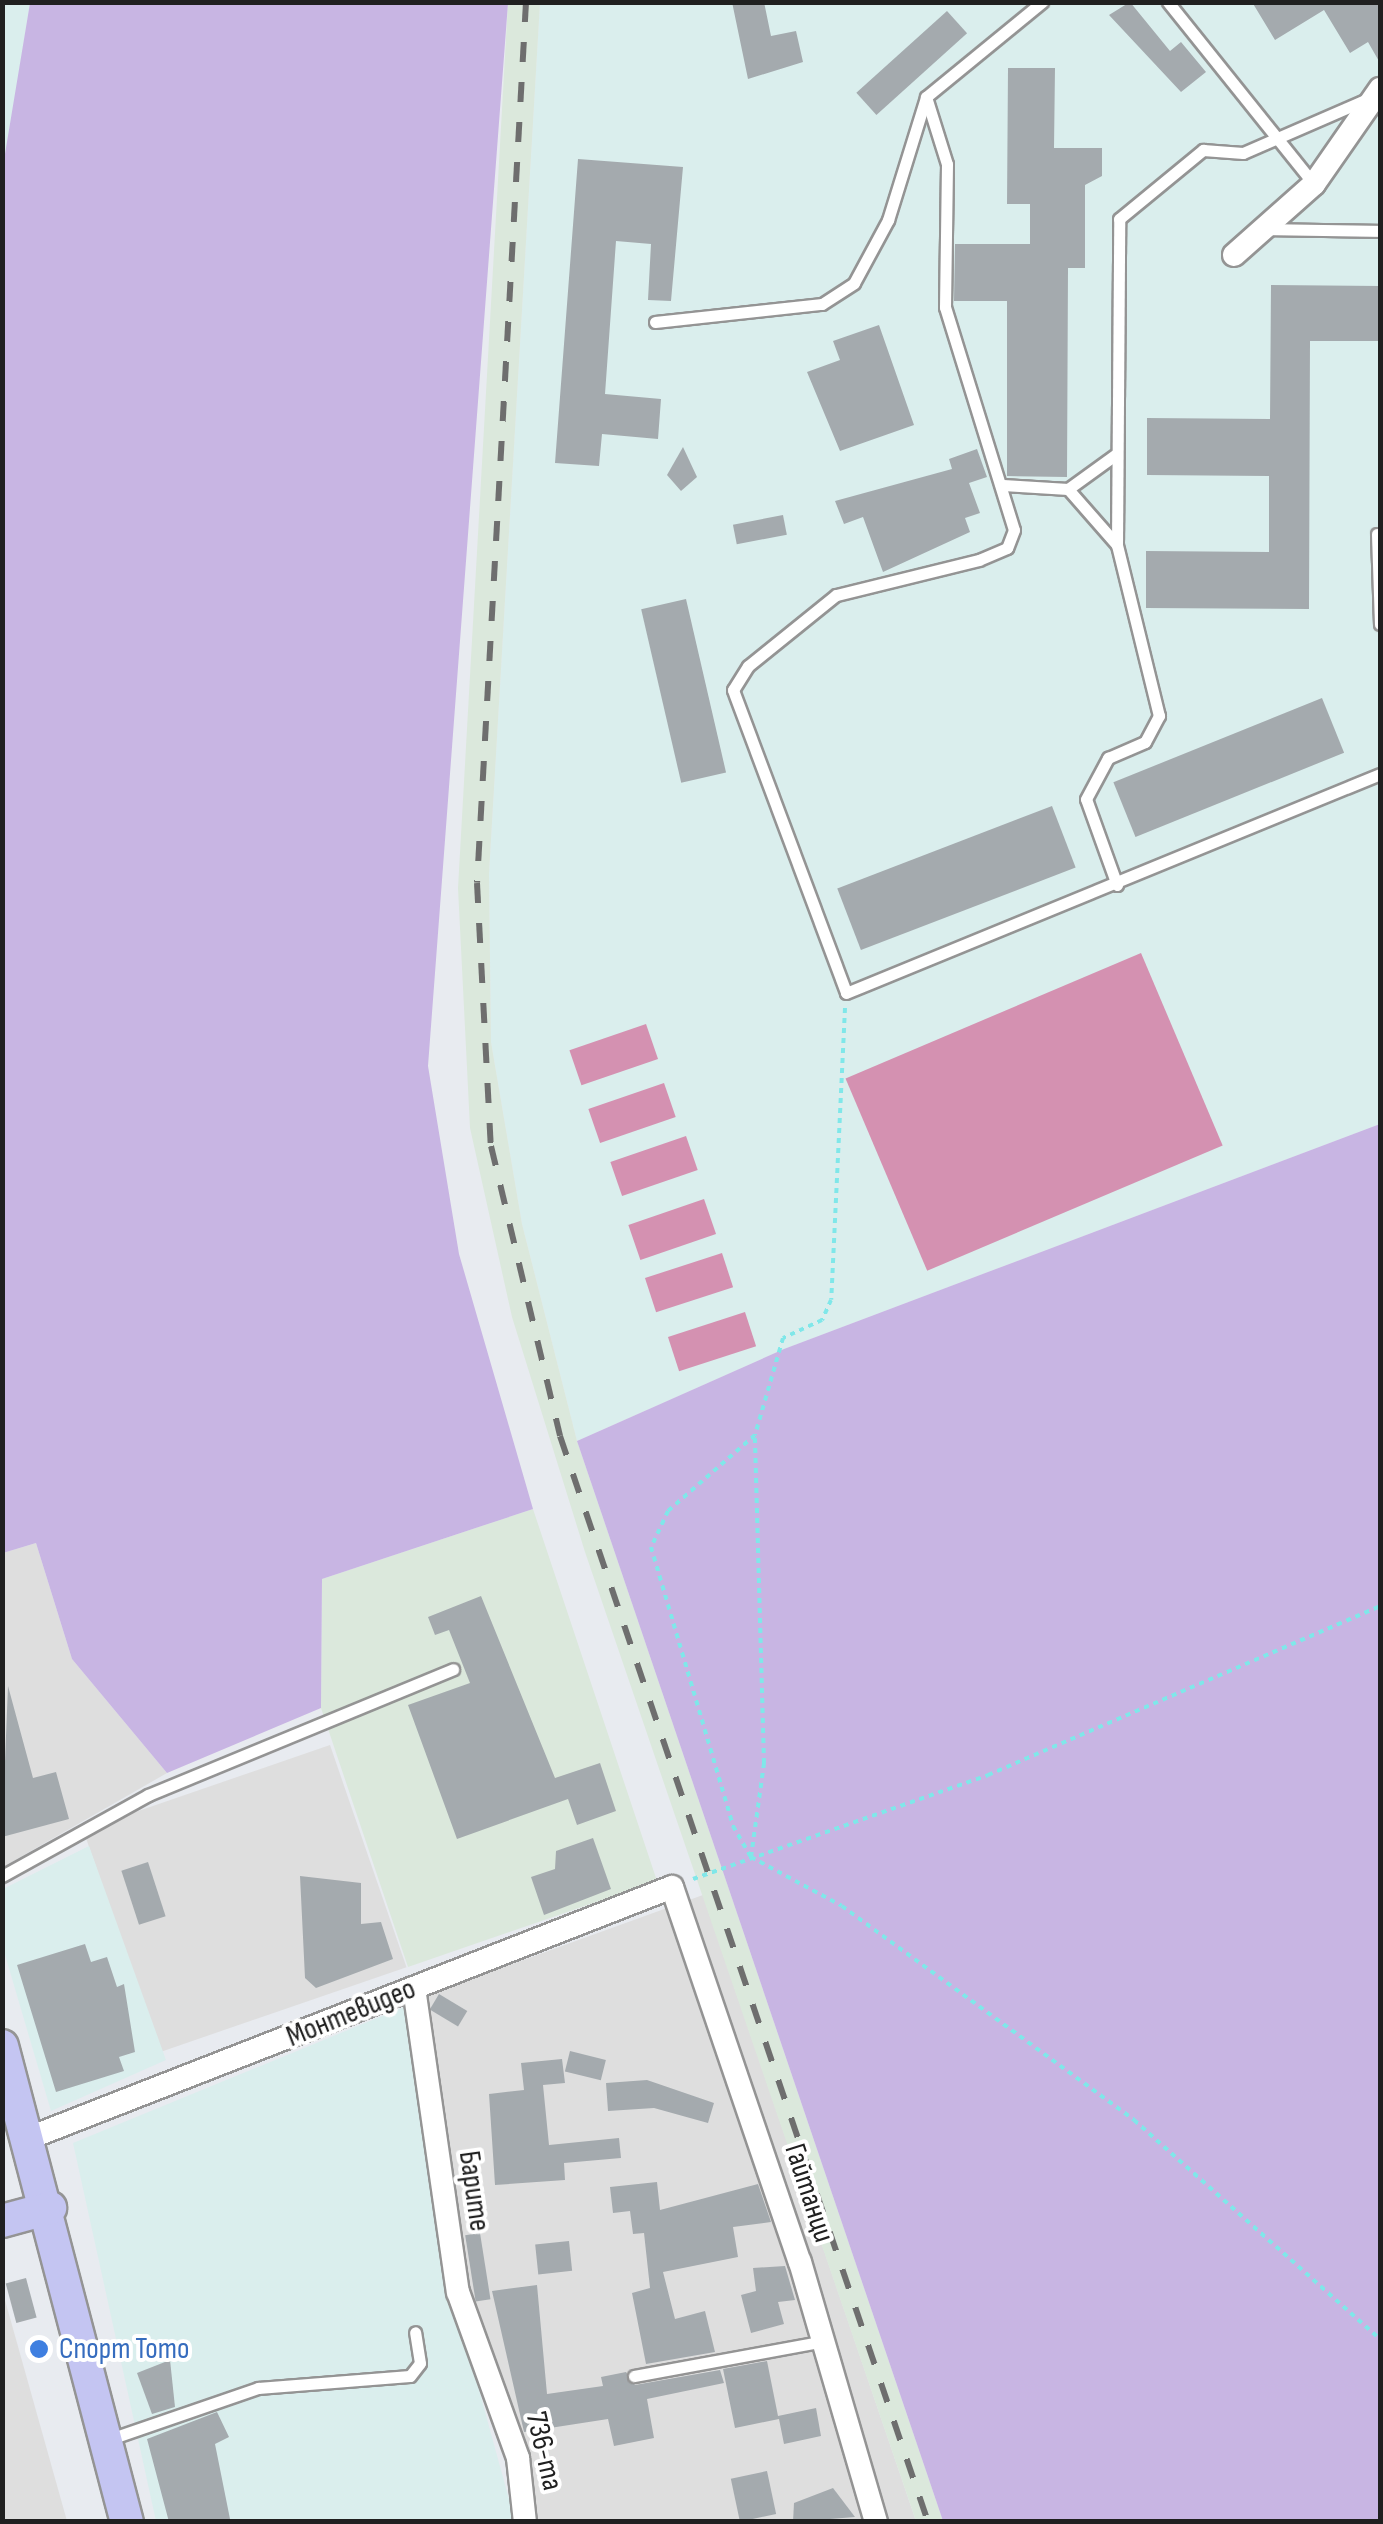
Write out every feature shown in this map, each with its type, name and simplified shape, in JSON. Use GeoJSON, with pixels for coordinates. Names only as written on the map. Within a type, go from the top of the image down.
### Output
{"type":"FeatureCollection","features":[{"type":"Feature","properties":{"kind":"street"},"geometry":{"type":"LineString","coordinates":[[1234,255],[1314,184],[1374,94]]}},
{"type":"Feature","properties":{"kind":"street","name":"Монтевидео"},"geometry":{"type":"LineString","coordinates":[[29,2138],[672,1886]]}},
{"type":"Feature","properties":{"kind":"street","name":"Гайтанци"},"geometry":{"type":"LineString","coordinates":[[672,1886],[876,2522]]}},
{"type":"Feature","properties":{"kind":"street","name":"Барите"},"geometry":{"type":"LineString","coordinates":[[414,1988],[458,2292],[499,2395]]}},
{"type":"Feature","properties":{"kind":"street"},"geometry":{"type":"LineString","coordinates":[[2,2046],[50,2208],[110,2439],[127,2522]]}},
{"type":"Feature","properties":{"kind":"street"},"geometry":{"type":"LineString","coordinates":[[2,2221],[50,2208]]}},
{"type":"Feature","properties":{"kind":"street","name":"736-та"},"geometry":{"type":"LineString","coordinates":[[499,2395],[526,2522]]}},
{"type":"Feature","properties":{"kind":"lane"},"geometry":{"type":"LineString","coordinates":[[655,322],[822,304],[854,283],[888,220],[926,97],[1042,2]]}},
{"type":"Feature","properties":{"kind":"lane"},"geometry":{"type":"LineString","coordinates":[[1168,2],[1314,184]]}},
{"type":"Feature","properties":{"kind":"lane"},"geometry":{"type":"LineString","coordinates":[[1117,885],[1086,799],[1108,758],[1145,742],[1159,716],[1116,546],[1119,219],[1203,150],[1244,153],[1276,133],[1374,94]]}},
{"type":"Feature","properties":{"kind":"lane"},"geometry":{"type":"LineString","coordinates":[[926,97],[947,164],[945,307],[1014,530],[1006,548],[932,576],[836,596],[748,666],[734,690],[846,993],[1380,774]]}},
{"type":"Feature","properties":{"kind":"lane"},"geometry":{"type":"LineString","coordinates":[[1266,228],[1380,231]]}},
{"type":"Feature","properties":{"kind":"lane"},"geometry":{"type":"LineString","coordinates":[[1003,485],[1068,489],[1115,455]]}},
{"type":"Feature","properties":{"kind":"lane"},"geometry":{"type":"LineString","coordinates":[[1068,489],[1116,546]]}},
{"type":"Feature","properties":{"kind":"lane"},"geometry":{"type":"LineString","coordinates":[[1377,534],[1380,624]]}},
{"type":"Feature","properties":{"kind":"lane"},"geometry":{"type":"LineString","coordinates":[[2,1876],[148,1796],[453,1668]]}},
{"type":"Feature","properties":{"kind":"lane"},"geometry":{"type":"LineString","coordinates":[[110,2439],[258,2388],[410,2376],[420,2363],[414,2332]]}},
{"type":"Feature","properties":{"kind":"lane"},"geometry":{"type":"LineString","coordinates":[[634,2376],[820,2342]]}},
{"type":"Feature","properties":{"kind":"path"},"geometry":{"type":"LineString","coordinates":[[751,1857],[764,1764],[755,1436],[782,1338],[822,1320],[831,1300],[846,993]]}},
{"type":"Feature","properties":{"kind":"path"},"geometry":{"type":"LineString","coordinates":[[755,1436],[668,1511],[651,1547],[733,1826],[751,1857],[842,1906],[1134,2120],[1380,2339]]}},
{"type":"Feature","properties":{"kind":"path"},"geometry":{"type":"LineString","coordinates":[[709,1872],[988,1776],[1380,1606]]}},
{"type":"Feature","properties":{"kind":"shaded area"},"geometry":{"type":"Polygon","coordinates":[[[3,3],[30,3],[3,172],[3,3]]]}},
{"type":"Feature","properties":{"kind":"shaded area"},"geometry":{"type":"Polygon","coordinates":[[[30,3],[508,3],[428,1066],[459,1254],[533,1509],[322,1579],[321,1708],[167,1773],[72,1659],[36,1543],[3,1553],[2,172],[30,3]]]}},
{"type":"Feature","properties":{"kind":"shaded area"},"geometry":{"type":"Polygon","coordinates":[[[508,3],[540,3],[489,874],[491,1042],[522,1224],[577,1441],[943,2521],[916,2521],[585,1552],[512,1317],[470,1128],[458,888],[508,3]]]}},
{"type":"Feature","properties":{"kind":"shaded area"},"geometry":{"type":"Polygon","coordinates":[[[540,3],[1380,3],[1380,1124],[784,1349],[577,1441],[522,1224],[491,1042],[489,874],[540,3]]]}},
{"type":"Feature","properties":{"kind":"shaded area"},"geometry":{"type":"Polygon","coordinates":[[[1141,953],[1223,1145],[927,1271],[846,1078],[1141,953]]]}},
{"type":"Feature","properties":{"kind":"shaded area"},"geometry":{"type":"Polygon","coordinates":[[[646,1024],[658,1059],[581,1085],[569,1050],[646,1024]]]}},
{"type":"Feature","properties":{"kind":"shaded area"},"geometry":{"type":"Polygon","coordinates":[[[664,1083],[676,1117],[600,1143],[588,1109],[664,1083]]]}},
{"type":"Feature","properties":{"kind":"shaded area"},"geometry":{"type":"Polygon","coordinates":[[[1380,1124],[1380,2521],[943,2521],[577,1441],[784,1349],[1380,1124]]]}},
{"type":"Feature","properties":{"kind":"shaded area"},"geometry":{"type":"Polygon","coordinates":[[[686,1136],[698,1170],[622,1196],[610,1162],[686,1136]]]}},
{"type":"Feature","properties":{"kind":"shaded area"},"geometry":{"type":"Polygon","coordinates":[[[704,1199],[716,1234],[640,1260],[628,1225],[704,1199]]]}},
{"type":"Feature","properties":{"kind":"shaded area"},"geometry":{"type":"Polygon","coordinates":[[[722,1253],[733,1287],[656,1312],[645,1278],[722,1253]]]}},
{"type":"Feature","properties":{"kind":"shaded area"},"geometry":{"type":"Polygon","coordinates":[[[745,1312],[756,1346],[679,1371],[668,1337],[745,1312]]]}},
{"type":"Feature","properties":{"kind":"shaded area"},"geometry":{"type":"Polygon","coordinates":[[[533,1509],[657,1881],[408,1967],[321,1708],[322,1579],[533,1509]]]}},
{"type":"Feature","properties":{"kind":"shaded area"},"geometry":{"type":"Polygon","coordinates":[[[36,1543],[72,1659],[167,1773],[3,1867],[3,1553],[36,1543]]]}},
{"type":"Feature","properties":{"kind":"shaded area"},"geometry":{"type":"Polygon","coordinates":[[[330,1745],[407,1967],[160,2052],[83,1830],[330,1745]]]}},
{"type":"Feature","properties":{"kind":"shaded area"},"geometry":{"type":"Polygon","coordinates":[[[89,1846],[166,2060],[51,2111],[3,1948],[3,1889],[89,1846]]]}},
{"type":"Feature","properties":{"kind":"shaded area"},"geometry":{"type":"Polygon","coordinates":[[[703,1895],[916,2521],[534,2521],[508,2409],[463,2291],[424,1996],[703,1895]]]}},
{"type":"Feature","properties":{"kind":"shaded area"},"geometry":{"type":"Polygon","coordinates":[[[404,2007],[439,2244],[515,2521],[156,2521],[73,2143],[404,2007]]]}},
{"type":"Feature","properties":{"kind":"shaded area"},"geometry":{"type":"Polygon","coordinates":[[[3,2293],[67,2521],[3,2521],[3,2293]]]}},
{"type":"Feature","properties":{"kind":"building"},"geometry":{"type":"Polygon","coordinates":[[[732,2],[764,2],[771,36],[796,31],[803,62],[748,79],[732,2]]]}},
{"type":"Feature","properties":{"kind":"building"},"geometry":{"type":"Polygon","coordinates":[[[1130,2],[1170,51],[1181,42],[1206,72],[1181,92],[1109,15],[1130,2]]]}},
{"type":"Feature","properties":{"kind":"building"},"geometry":{"type":"Polygon","coordinates":[[[1252,2],[1380,2],[1380,63],[1368,42],[1350,53],[1324,10],[1275,40],[1252,2]]]}},
{"type":"Feature","properties":{"kind":"building"},"geometry":{"type":"Polygon","coordinates":[[[947,11],[967,33],[876,115],[856,93],[947,11]]]}},
{"type":"Feature","properties":{"kind":"building"},"geometry":{"type":"Polygon","coordinates":[[[1008,68],[1055,68],[1054,148],[1102,148],[1102,176],[1085,185],[1085,268],[1068,268],[1067,477],[1007,476],[1007,301],[954,301],[955,244],[1030,244],[1030,204],[1007,204],[1008,68]]]}},
{"type":"Feature","properties":{"kind":"building"},"geometry":{"type":"Polygon","coordinates":[[[578,159],[683,167],[671,301],[648,300],[651,244],[616,241],[605,394],[661,399],[658,439],[602,434],[599,466],[555,463],[578,159]]]}},
{"type":"Feature","properties":{"kind":"building"},"geometry":{"type":"Polygon","coordinates":[[[1271,285],[1380,286],[1380,341],[1310,341],[1309,609],[1146,608],[1146,551],[1269,552],[1269,476],[1147,475],[1147,418],[1270,419],[1271,285]]]}},
{"type":"Feature","properties":{"kind":"building"},"geometry":{"type":"Polygon","coordinates":[[[879,325],[914,425],[840,451],[807,372],[840,360],[833,341],[879,325]]]}},
{"type":"Feature","properties":{"kind":"building"},"geometry":{"type":"Polygon","coordinates":[[[683,447],[697,477],[681,491],[667,475],[683,447]]]}},
{"type":"Feature","properties":{"kind":"building"},"geometry":{"type":"Polygon","coordinates":[[[977,449],[987,477],[969,483],[980,513],[965,518],[970,532],[883,572],[863,517],[844,524],[835,501],[952,469],[949,459],[977,449]]]}},
{"type":"Feature","properties":{"kind":"building"},"geometry":{"type":"Polygon","coordinates":[[[783,515],[787,535],[737,544],[733,525],[783,515]]]}},
{"type":"Feature","properties":{"kind":"building"},"geometry":{"type":"Polygon","coordinates":[[[686,599],[726,772],[681,783],[641,609],[686,599]]]}},
{"type":"Feature","properties":{"kind":"building"},"geometry":{"type":"Polygon","coordinates":[[[1322,698],[1344,753],[1135,837],[1113,782],[1322,698]]]}},
{"type":"Feature","properties":{"kind":"building"},"geometry":{"type":"Polygon","coordinates":[[[1052,806],[1076,868],[861,950],[837,888],[1052,806]]]}},
{"type":"Feature","properties":{"kind":"building"},"geometry":{"type":"Polygon","coordinates":[[[481,1596],[555,1778],[600,1763],[616,1811],[577,1825],[568,1799],[457,1839],[408,1705],[470,1683],[449,1630],[435,1635],[428,1617],[481,1596]]]}},
{"type":"Feature","properties":{"kind":"building"},"geometry":{"type":"Polygon","coordinates":[[[8,1686],[33,1778],[56,1772],[69,1819],[2,1837],[8,1686]]]}},
{"type":"Feature","properties":{"kind":"building"},"geometry":{"type":"Polygon","coordinates":[[[593,1838],[611,1889],[544,1915],[531,1877],[555,1869],[556,1851],[593,1838]]]}},
{"type":"Feature","properties":{"kind":"building"},"geometry":{"type":"Polygon","coordinates":[[[148,1862],[166,1916],[139,1925],[121,1871],[148,1862]]]}},
{"type":"Feature","properties":{"kind":"building"},"geometry":{"type":"Polygon","coordinates":[[[300,1876],[361,1883],[361,1924],[381,1922],[393,1959],[316,1988],[305,1978],[300,1876]]]}},
{"type":"Feature","properties":{"kind":"building"},"geometry":{"type":"Polygon","coordinates":[[[85,1944],[91,1962],[107,1957],[117,1987],[124,1984],[135,2052],[119,2057],[124,2071],[56,2092],[17,1965],[85,1944]]]}},
{"type":"Feature","properties":{"kind":"building"},"geometry":{"type":"Polygon","coordinates":[[[439,1994],[467,2011],[458,2026],[430,2009],[439,1994]]]}},
{"type":"Feature","properties":{"kind":"building"},"geometry":{"type":"Polygon","coordinates":[[[570,2051],[606,2060],[601,2080],[565,2071],[570,2051]]]}},
{"type":"Feature","properties":{"kind":"building"},"geometry":{"type":"Polygon","coordinates":[[[562,2059],[565,2083],[543,2085],[549,2145],[619,2138],[621,2158],[564,2163],[565,2180],[495,2185],[489,2094],[524,2090],[521,2063],[562,2059]]]}},
{"type":"Feature","properties":{"kind":"building"},"geometry":{"type":"Polygon","coordinates":[[[647,2080],[714,2103],[708,2123],[654,2108],[608,2111],[606,2083],[647,2080]]]}},
{"type":"Feature","properties":{"kind":"building"},"geometry":{"type":"Polygon","coordinates":[[[657,2182],[660,2210],[758,2184],[771,2222],[733,2227],[738,2257],[663,2272],[675,2319],[705,2311],[715,2352],[646,2364],[632,2293],[650,2288],[644,2233],[633,2234],[630,2211],[613,2213],[610,2187],[657,2182]]]}},
{"type":"Feature","properties":{"kind":"building"},"geometry":{"type":"Polygon","coordinates":[[[480,2233],[490,2299],[476,2302],[465,2235],[480,2233]]]}},
{"type":"Feature","properties":{"kind":"building"},"geometry":{"type":"Polygon","coordinates":[[[569,2241],[572,2271],[538,2274],[535,2245],[569,2241]]]}},
{"type":"Feature","properties":{"kind":"building"},"geometry":{"type":"Polygon","coordinates":[[[785,2266],[795,2300],[778,2302],[784,2324],[751,2333],[741,2295],[756,2291],[753,2268],[785,2266]]]}},
{"type":"Feature","properties":{"kind":"building"},"geometry":{"type":"Polygon","coordinates":[[[26,2278],[37,2318],[16,2323],[6,2283],[26,2278]]]}},
{"type":"Feature","properties":{"kind":"building"},"geometry":{"type":"Polygon","coordinates":[[[537,2285],[547,2394],[603,2386],[601,2377],[626,2372],[635,2385],[720,2370],[724,2383],[647,2399],[654,2438],[614,2446],[608,2419],[524,2432],[492,2291],[537,2285]]]}},
{"type":"Feature","properties":{"kind":"building"},"geometry":{"type":"Polygon","coordinates":[[[170,2360],[175,2407],[152,2414],[137,2373],[170,2360]]]}},
{"type":"Feature","properties":{"kind":"building"},"geometry":{"type":"Polygon","coordinates":[[[767,2361],[778,2416],[816,2408],[821,2436],[784,2444],[779,2419],[735,2428],[723,2369],[767,2361]]]}},
{"type":"Feature","properties":{"kind":"building"},"geometry":{"type":"Polygon","coordinates":[[[217,2412],[229,2437],[215,2444],[230,2519],[169,2522],[147,2439],[217,2412]]]}},
{"type":"Feature","properties":{"kind":"building"},"geometry":{"type":"Polygon","coordinates":[[[767,2471],[776,2514],[740,2522],[731,2479],[767,2471]]]}},
{"type":"Feature","properties":{"kind":"building"},"geometry":{"type":"Polygon","coordinates":[[[833,2488],[855,2517],[793,2522],[794,2503],[833,2488]]]}},
{"type":"Feature","properties":{"kind":"railway"},"geometry":{"type":"LineString","coordinates":[[526,2],[477,883],[491,1146],[560,1436],[928,2522]]}},
{"type":"Feature","properties":{"kind":"place","name":"Спорт Тото"},"geometry":{"type":"Point","coordinates":[39,2349]}}]}
